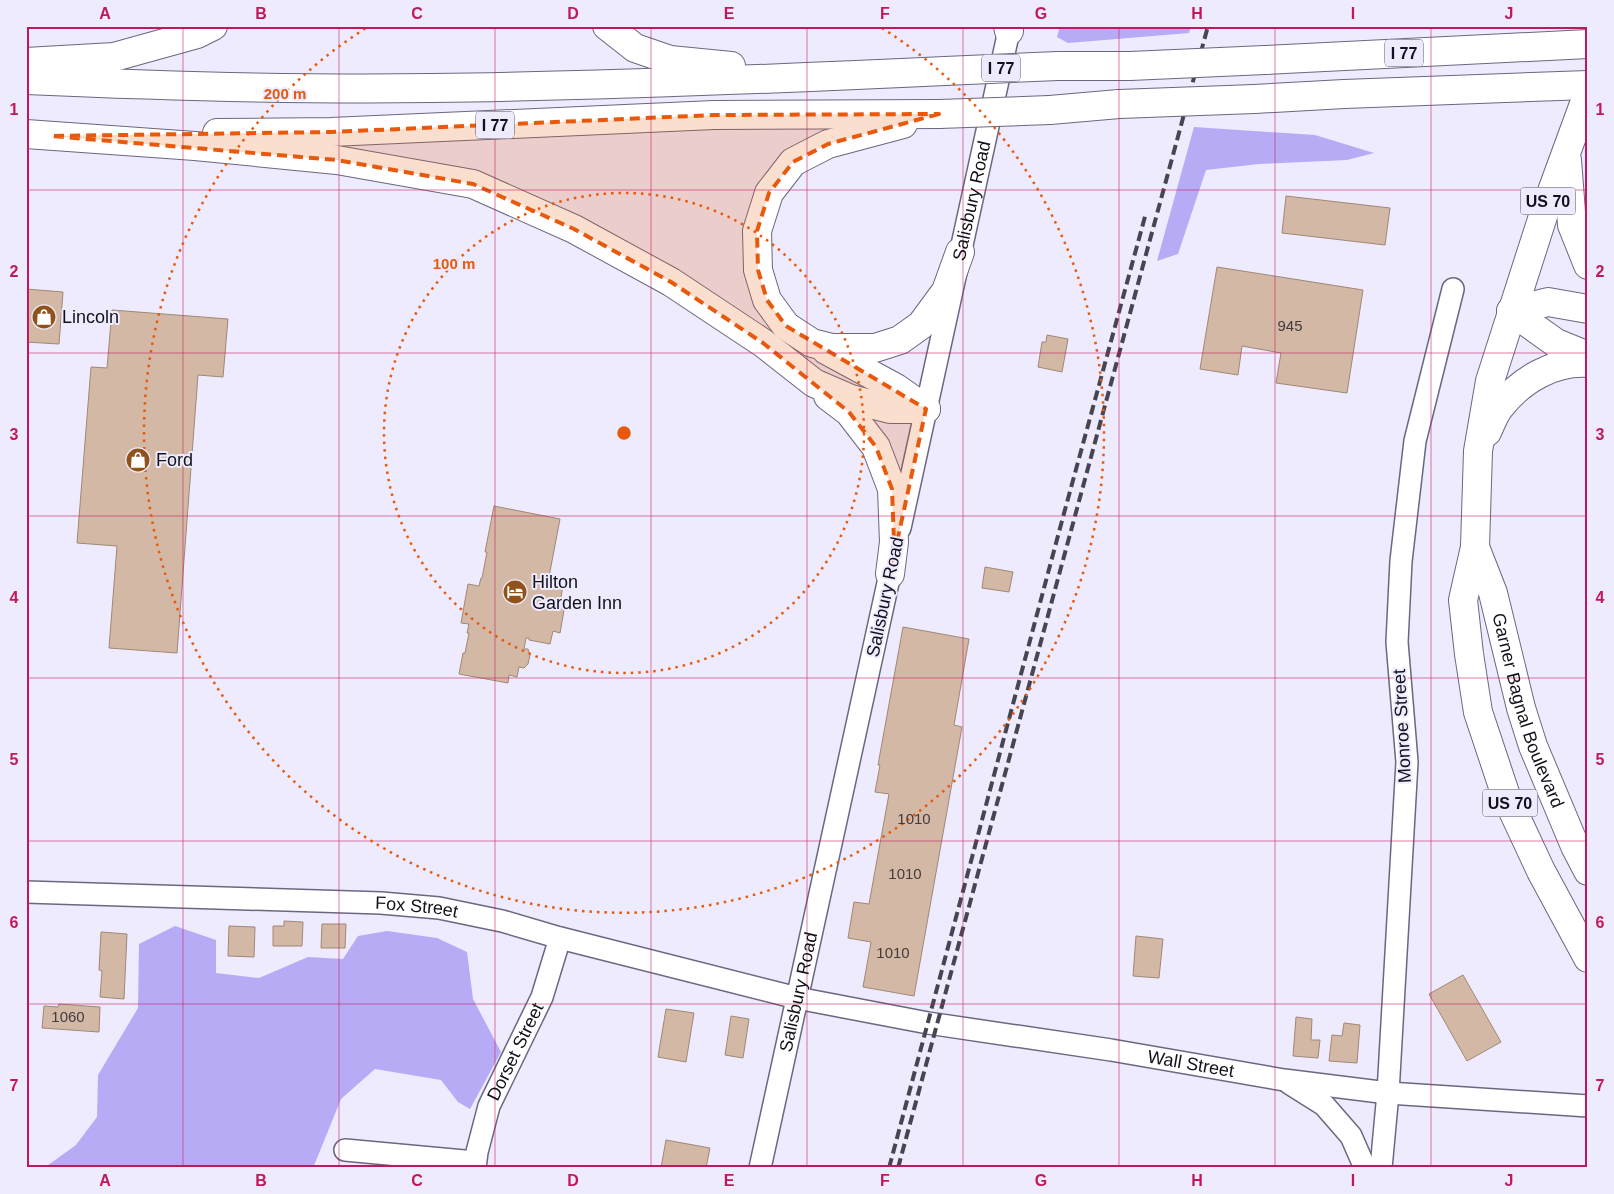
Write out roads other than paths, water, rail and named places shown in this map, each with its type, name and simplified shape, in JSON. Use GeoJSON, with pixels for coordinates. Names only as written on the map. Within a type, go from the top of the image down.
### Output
{"type":"FeatureCollection","features":[{"type":"Feature","properties":{"kind":"highway"},"geometry":{"type":"LineString","coordinates":[[26,62],[114,57],[197,34],[214,26]]}},
{"type":"Feature","properties":{"kind":"highway"},"geometry":{"type":"LineString","coordinates":[[607,26],[635,48],[670,60],[778,71],[887,74]]}},
{"type":"Feature","properties":{"kind":"highway","name":"I 77"},"geometry":{"type":"LineString","coordinates":[[26,80],[185,87],[431,88],[676,82],[1058,66],[1130,66],[1588,44]]}},
{"type":"Feature","properties":{"kind":"highway","name":"I 77"},"geometry":{"type":"LineString","coordinates":[[38,135],[331,132],[714,115],[939,114],[1050,110],[1120,104],[1588,85]]}},
{"type":"Feature","properties":{"kind":"highway","name":"Garner Bagnal Boulevard"},"geometry":{"type":"LineString","coordinates":[[1588,92],[1544,213],[1490,381],[1478,451],[1474,547],[1463,600],[1478,712],[1506,796],[1541,871],[1588,958]]}},
{"type":"Feature","properties":{"kind":"highway"},"geometry":{"type":"LineString","coordinates":[[926,409],[896,388],[812,343],[786,326],[767,300],[758,270],[757,230],[769,193],[793,162],[828,144],[939,114]]}},
{"type":"Feature","properties":{"kind":"highway"},"geometry":{"type":"LineString","coordinates":[[38,135],[195,146],[336,160],[473,184],[574,228],[671,282],[762,343],[849,412],[876,447],[892,489],[894,542],[890,574]]}},
{"type":"Feature","properties":{"kind":"highway"},"geometry":{"type":"LineString","coordinates":[[1566,151],[1572,225],[1588,265]]}},
{"type":"Feature","properties":{"kind":"highway"},"geometry":{"type":"LineString","coordinates":[[812,343],[832,348],[875,348],[900,340],[921,325],[946,291],[960,252]]}},
{"type":"Feature","properties":{"kind":"highway"},"geometry":{"type":"LineString","coordinates":[[1511,311],[1548,302],[1588,309]]}},
{"type":"Feature","properties":{"kind":"highway"},"geometry":{"type":"LineString","coordinates":[[1511,311],[1556,343],[1588,356]]}},
{"type":"Feature","properties":{"kind":"highway"},"geometry":{"type":"LineString","coordinates":[[1478,451],[1498,408],[1519,386],[1545,370],[1575,363],[1588,363]]}},
{"type":"Feature","properties":{"kind":"highway"},"geometry":{"type":"LineString","coordinates":[[814,383],[851,399],[890,409],[926,409]]}},
{"type":"Feature","properties":{"kind":"highway","name":"Garner Bagnal Boulevard"},"geometry":{"type":"LineString","coordinates":[[1474,547],[1494,593],[1521,708],[1533,746],[1575,846],[1588,872]]}},
{"type":"Feature","properties":{"kind":"street","name":"Salisbury Road"},"geometry":{"type":"LineString","coordinates":[[760,1168],[1009,28]]}},
{"type":"Feature","properties":{"kind":"street","name":"Monroe Street"},"geometry":{"type":"LineString","coordinates":[[1381,1168],[1388,1092],[1407,762],[1398,642],[1401,561],[1415,441],[1453,289]]}},
{"type":"Feature","properties":{"kind":"street","name":"Fox Street"},"geometry":{"type":"LineString","coordinates":[[26,892],[381,903],[430,907],[502,921],[560,938],[797,998]]}},
{"type":"Feature","properties":{"kind":"street","name":"Dorset Street"},"geometry":{"type":"LineString","coordinates":[[475,1165],[489,1106],[542,997],[560,938]]}},
{"type":"Feature","properties":{"kind":"street","name":"Wall Street"},"geometry":{"type":"LineString","coordinates":[[797,998],[928,1023],[1111,1050],[1284,1080],[1388,1092],[1588,1106]]}},
{"type":"Feature","properties":{"kind":"street"},"geometry":{"type":"LineString","coordinates":[[1284,1080],[1324,1105],[1351,1136],[1365,1168]]}},
{"type":"Feature","properties":{"kind":"street"},"geometry":{"type":"LineString","coordinates":[[345,1150],[475,1165]]}},
{"type":"Feature","properties":{"kind":"railway"},"geometry":{"type":"LineString","coordinates":[[898,1168],[1208,26]]}},
{"type":"Feature","properties":{"kind":"railway"},"geometry":{"type":"LineString","coordinates":[[889,1168],[1146,213]]}},
{"type":"Feature","properties":{"kind":"place","name":"Lincoln"},"geometry":{"type":"Point","coordinates":[44,317]}},
{"type":"Feature","properties":{"kind":"place","name":"Ford"},"geometry":{"type":"Point","coordinates":[138,460]}},
{"type":"Feature","properties":{"kind":"place","name":"Hilton Garden Inn"},"geometry":{"type":"Point","coordinates":[515,592]}}]}
